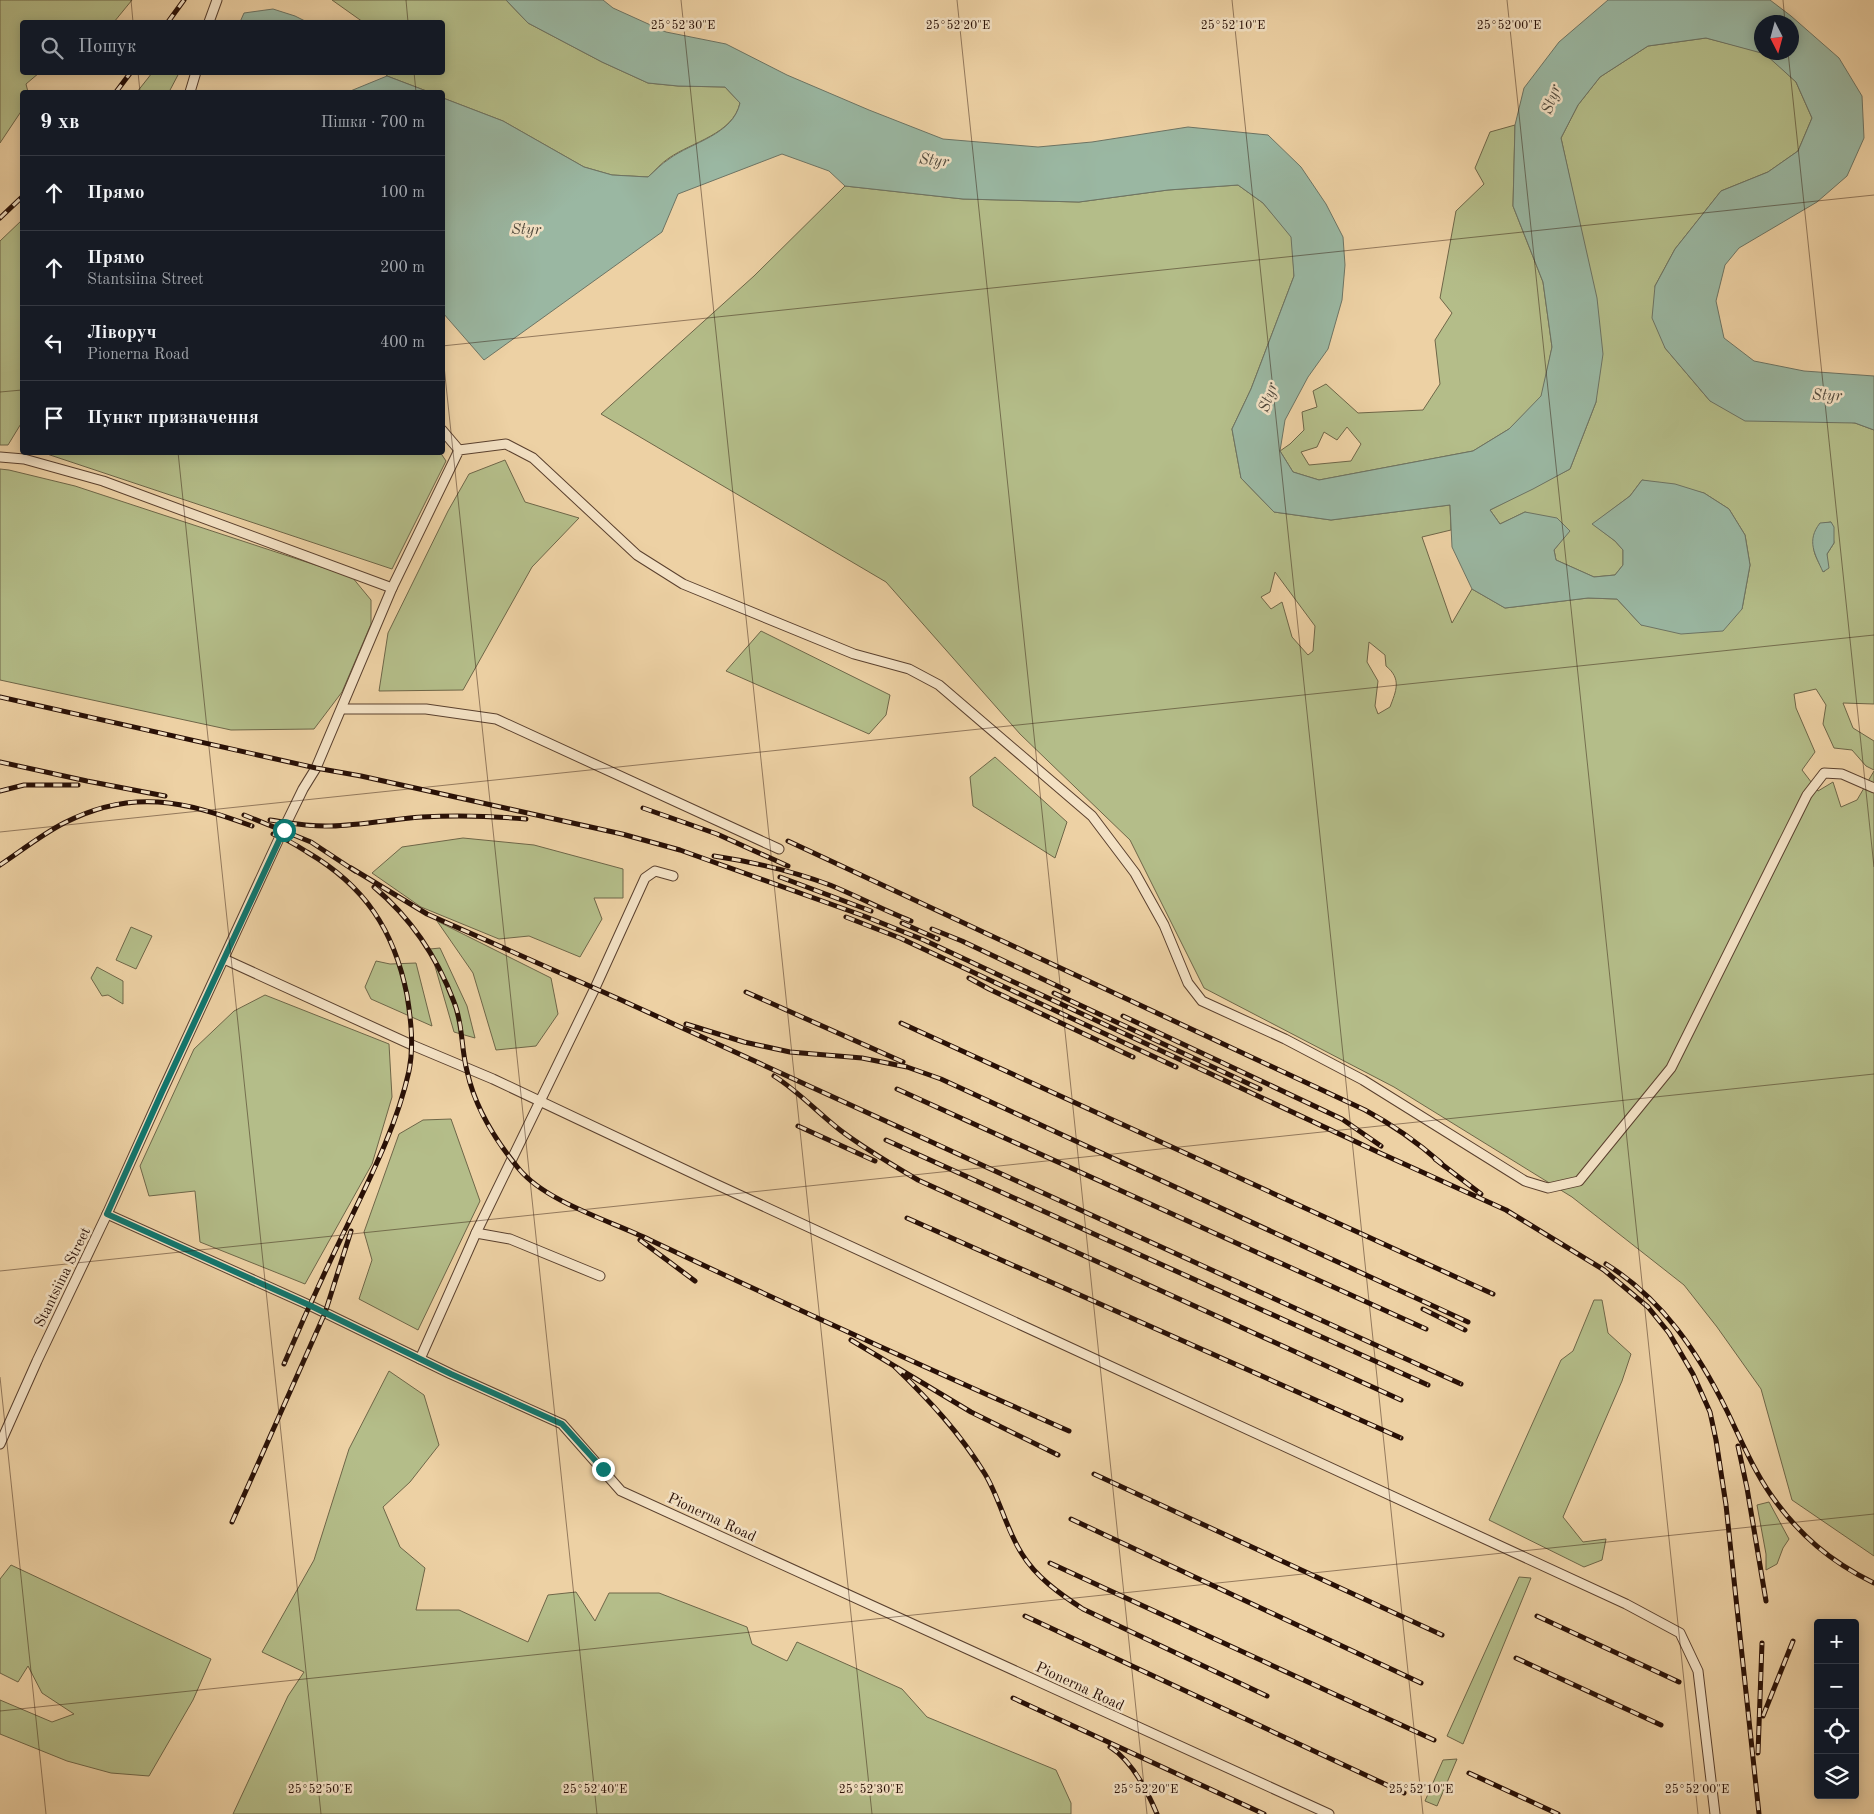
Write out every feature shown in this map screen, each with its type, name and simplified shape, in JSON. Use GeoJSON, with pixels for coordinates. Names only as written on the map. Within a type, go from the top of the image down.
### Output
{"type":"FeatureCollection","features":[{"type":"Feature","properties":{"kind":"street"},"geometry":{"type":"LineString","coordinates":[[210,20],[217,0]]}},
{"type":"Feature","properties":{"kind":"street"},"geometry":{"type":"LineString","coordinates":[[191,90],[195,75]]}},
{"type":"Feature","properties":{"kind":"street"},"geometry":{"type":"LineString","coordinates":[[445,434],[459,450],[506,444],[533,458],[637,555],[683,584],[854,654],[909,669],[939,685],[1092,816],[1135,873],[1164,925],[1188,983],[1202,1001],[1285,1039],[1363,1080],[1525,1181],[1548,1188],[1579,1181],[1671,1068],[1807,795],[1824,773],[1842,774],[1874,788]]}},
{"type":"Feature","properties":{"kind":"street","name":"Stantsiina Street"},"geometry":{"type":"LineString","coordinates":[[0,1444],[37,1360],[107,1214],[287,823],[316,768],[392,588],[459,450]]}},
{"type":"Feature","properties":{"kind":"street"},"geometry":{"type":"LineString","coordinates":[[0,457],[24,456],[103,481],[392,588]]}},
{"type":"Feature","properties":{"kind":"street"},"geometry":{"type":"LineString","coordinates":[[342,708],[426,709],[496,719],[780,848]]}},
{"type":"Feature","properties":{"kind":"street"},"geometry":{"type":"LineString","coordinates":[[420,1359],[476,1233],[595,988],[644,878],[655,871],[673,876]]}},
{"type":"Feature","properties":{"kind":"street"},"geometry":{"type":"LineString","coordinates":[[224,959],[412,1045],[539,1100],[744,1197],[1626,1604],[1680,1633],[1698,1672],[1715,1814]]}},
{"type":"Feature","properties":{"kind":"street","name":"Pionerna Road"},"geometry":{"type":"LineString","coordinates":[[107,1214],[309,1305],[420,1359],[562,1424],[622,1491],[1329,1814]]}},
{"type":"Feature","properties":{"kind":"street"},"geometry":{"type":"LineString","coordinates":[[476,1233],[510,1239],[600,1276]]}},
{"type":"Feature","properties":{"kind":"green space"},"geometry":{"type":"Polygon","coordinates":[[[0,0],[132,0],[116,20],[20,20],[20,75],[37,75],[26,84],[28,90],[20,90],[20,113],[0,143],[0,0]]]}},
{"type":"Feature","properties":{"kind":"green space"},"geometry":{"type":"Polygon","coordinates":[[[332,0],[506,0],[528,23],[602,62],[648,83],[725,87],[740,103],[736,114],[721,130],[678,152],[663,162],[648,177],[612,175],[584,167],[503,121],[445,99],[445,90],[424,90],[387,76],[445,75],[445,20],[360,20],[332,0]]]}},
{"type":"Feature","properties":{"kind":"green space"},"geometry":{"type":"Polygon","coordinates":[[[1706,38],[1754,50],[1754,60],[1772,60],[1796,82],[1812,118],[1798,151],[1768,172],[1721,191],[1675,249],[1655,286],[1665,348],[1710,401],[1855,423],[1874,430],[1874,704],[1843,703],[1853,728],[1874,741],[1874,770],[1866,766],[1852,750],[1834,748],[1823,724],[1826,705],[1816,689],[1794,694],[1796,708],[1815,752],[1802,770],[1818,791],[1833,782],[1841,807],[1857,800],[1874,771],[1874,1556],[1792,1500],[1761,1389],[1717,1327],[1684,1285],[1572,1197],[1394,1087],[1204,988],[1130,840],[1020,734],[886,582],[601,414],[754,276],[845,186],[963,199],[1079,202],[1168,190],[1238,185],[1263,203],[1292,237],[1294,276],[1251,389],[1232,429],[1241,478],[1274,512],[1331,520],[1450,505],[1451,530],[1422,537],[1452,623],[1472,589],[1505,608],[1588,598],[1617,599],[1641,625],[1742,609],[1750,565],[1745,535],[1729,509],[1704,493],[1642,480],[1630,496],[1593,524],[1615,541],[1623,550],[1623,565],[1615,575],[1594,577],[1556,560],[1554,550],[1569,531],[1525,512],[1500,524],[1490,510],[1570,469],[1596,402],[1583,240],[1561,138],[1578,105],[1600,77],[1648,46],[1706,38]],[[1831,522],[1820,524],[1814,548],[1824,572],[1827,554],[1834,543],[1831,522]],[[1275,572],[1270,592],[1261,597],[1271,609],[1282,602],[1292,637],[1308,655],[1313,651],[1315,626],[1275,572]],[[1369,642],[1367,662],[1378,681],[1375,706],[1378,714],[1390,707],[1396,690],[1396,680],[1386,666],[1385,655],[1369,642]]]}},
{"type":"Feature","properties":{"kind":"green space"},"geometry":{"type":"Polygon","coordinates":[[[150,75],[178,75],[170,90],[139,90],[150,75]]]}},
{"type":"Feature","properties":{"kind":"green space"},"geometry":{"type":"Polygon","coordinates":[[[1515,125],[1513,206],[1543,282],[1552,347],[1542,396],[1509,429],[1473,451],[1319,480],[1293,472],[1280,451],[1304,430],[1302,412],[1317,407],[1313,391],[1326,384],[1358,413],[1423,410],[1440,384],[1435,340],[1452,313],[1440,298],[1456,211],[1484,184],[1475,168],[1490,132],[1515,125]],[[1347,427],[1337,440],[1324,432],[1317,447],[1301,452],[1309,465],[1351,461],[1361,444],[1347,427]]]}},
{"type":"Feature","properties":{"kind":"green space"},"geometry":{"type":"Polygon","coordinates":[[[20,222],[20,425],[8,445],[0,445],[0,241],[20,222]]]}},
{"type":"Feature","properties":{"kind":"green space"},"geometry":{"type":"Polygon","coordinates":[[[50,455],[442,455],[446,461],[392,569],[50,455]]]}},
{"type":"Feature","properties":{"kind":"green space"},"geometry":{"type":"Polygon","coordinates":[[[505,460],[525,502],[579,518],[532,567],[463,690],[379,691],[388,633],[448,511],[469,474],[505,460]]]}},
{"type":"Feature","properties":{"kind":"green space"},"geometry":{"type":"Polygon","coordinates":[[[0,469],[75,486],[352,577],[371,600],[371,624],[342,692],[314,729],[231,730],[0,680],[0,469]]]}},
{"type":"Feature","properties":{"kind":"green space"},"geometry":{"type":"Polygon","coordinates":[[[761,631],[890,695],[886,715],[869,734],[726,671],[761,631]]]}},
{"type":"Feature","properties":{"kind":"green space"},"geometry":{"type":"Polygon","coordinates":[[[995,757],[1067,822],[1055,858],[973,806],[970,777],[995,757]]]}},
{"type":"Feature","properties":{"kind":"green space"},"geometry":{"type":"Polygon","coordinates":[[[463,838],[534,845],[623,869],[623,898],[594,898],[602,919],[580,957],[529,936],[499,939],[421,907],[372,873],[402,847],[463,838]]]}},
{"type":"Feature","properties":{"kind":"green space"},"geometry":{"type":"Polygon","coordinates":[[[437,921],[551,978],[558,1014],[536,1046],[496,1050],[473,973],[437,921]]]}},
{"type":"Feature","properties":{"kind":"green space"},"geometry":{"type":"Polygon","coordinates":[[[131,927],[152,936],[136,969],[116,960],[131,927]]]}},
{"type":"Feature","properties":{"kind":"green space"},"geometry":{"type":"Polygon","coordinates":[[[440,948],[467,1006],[475,1038],[454,1032],[430,949],[440,948]]]}},
{"type":"Feature","properties":{"kind":"green space"},"geometry":{"type":"Polygon","coordinates":[[[376,961],[390,964],[416,963],[432,1026],[371,999],[365,987],[376,961]]]}},
{"type":"Feature","properties":{"kind":"green space"},"geometry":{"type":"Polygon","coordinates":[[[97,967],[123,981],[123,1004],[108,995],[102,996],[91,978],[97,967]]]}},
{"type":"Feature","properties":{"kind":"green space"},"geometry":{"type":"Polygon","coordinates":[[[265,995],[389,1044],[392,1097],[372,1164],[305,1284],[200,1242],[195,1191],[149,1196],[140,1166],[194,1049],[234,1011],[265,995]]]}},
{"type":"Feature","properties":{"kind":"green space"},"geometry":{"type":"Polygon","coordinates":[[[451,1119],[480,1201],[418,1330],[359,1299],[372,1260],[364,1232],[399,1134],[423,1120],[451,1119]]]}},
{"type":"Feature","properties":{"kind":"green space"},"geometry":{"type":"Polygon","coordinates":[[[1594,1300],[1602,1300],[1608,1333],[1631,1354],[1622,1381],[1563,1517],[1583,1542],[1606,1539],[1602,1560],[1584,1567],[1489,1520],[1561,1360],[1573,1351],[1594,1300]]]}},
{"type":"Feature","properties":{"kind":"green space"},"geometry":{"type":"Polygon","coordinates":[[[389,1371],[424,1395],[439,1445],[410,1482],[383,1507],[400,1547],[425,1568],[416,1610],[459,1610],[528,1642],[548,1595],[576,1592],[595,1621],[609,1593],[659,1593],[747,1627],[752,1644],[787,1661],[797,1642],[902,1689],[927,1717],[1056,1770],[1071,1803],[1071,1814],[233,1814],[288,1696],[304,1672],[262,1652],[314,1560],[349,1449],[389,1371]]]}},
{"type":"Feature","properties":{"kind":"green space"},"geometry":{"type":"Polygon","coordinates":[[[1769,1502],[1789,1539],[1783,1548],[1777,1564],[1766,1570],[1766,1554],[1757,1505],[1769,1502]]]}},
{"type":"Feature","properties":{"kind":"green space"},"geometry":{"type":"Polygon","coordinates":[[[11,1565],[211,1659],[193,1700],[149,1776],[111,1773],[67,1761],[0,1734],[0,1700],[52,1722],[74,1714],[42,1693],[28,1666],[18,1682],[0,1673],[0,1579],[11,1565]]]}},
{"type":"Feature","properties":{"kind":"green space"},"geometry":{"type":"Polygon","coordinates":[[[1519,1577],[1531,1578],[1463,1744],[1447,1736],[1519,1577]]]}},
{"type":"Feature","properties":{"kind":"green space"},"geometry":{"type":"Polygon","coordinates":[[[1457,1759],[1437,1806],[1425,1801],[1443,1760],[1457,1759]]]}},
{"type":"Feature","properties":{"kind":"water","name":"Styr"},"geometry":{"type":"Polygon","coordinates":[[[506,0],[603,0],[613,8],[666,32],[726,44],[787,75],[943,139],[1038,147],[1092,142],[1188,127],[1268,135],[1301,167],[1326,204],[1343,237],[1345,265],[1342,300],[1328,349],[1308,377],[1285,420],[1280,451],[1293,472],[1319,480],[1473,451],[1509,429],[1541,396],[1552,347],[1543,282],[1513,206],[1515,125],[1524,88],[1559,42],[1608,0],[1770,0],[1790,15],[1754,15],[1754,51],[1706,38],[1648,46],[1600,77],[1578,105],[1561,138],[1597,298],[1603,354],[1596,402],[1570,469],[1490,510],[1500,524],[1525,512],[1557,518],[1570,531],[1554,550],[1556,560],[1594,577],[1615,575],[1623,565],[1623,550],[1615,541],[1592,524],[1630,496],[1642,480],[1675,484],[1704,493],[1729,509],[1745,535],[1750,565],[1742,609],[1723,631],[1681,634],[1641,625],[1617,599],[1588,598],[1505,608],[1472,589],[1452,547],[1450,505],[1331,520],[1274,512],[1241,478],[1232,429],[1251,389],[1294,276],[1291,237],[1263,203],[1238,185],[1168,190],[1079,202],[963,199],[845,186],[829,171],[782,154],[678,194],[662,232],[484,360],[445,315],[445,99],[503,121],[584,167],[612,175],[648,177],[678,153],[721,130],[736,114],[740,103],[725,87],[648,83],[602,62],[528,23],[506,0]]]}},
{"type":"Feature","properties":{"kind":"water"},"geometry":{"type":"Polygon","coordinates":[[[273,9],[303,20],[241,20],[244,13],[273,9]]]}},
{"type":"Feature","properties":{"kind":"water","name":"Styr"},"geometry":{"type":"Polygon","coordinates":[[[1799,23],[1839,58],[1862,96],[1864,138],[1847,176],[1817,202],[1739,248],[1725,265],[1716,301],[1724,338],[1754,361],[1804,371],[1874,376],[1874,430],[1855,423],[1745,421],[1710,401],[1665,348],[1652,318],[1655,286],[1675,249],[1721,191],[1768,172],[1798,151],[1812,118],[1796,82],[1772,60],[1799,60],[1799,23]]]}},
{"type":"Feature","properties":{"kind":"water"},"geometry":{"type":"Polygon","coordinates":[[[387,76],[424,90],[353,90],[387,76]]]}},
{"type":"Feature","properties":{"kind":"water"},"geometry":{"type":"Polygon","coordinates":[[[1831,522],[1834,527],[1834,543],[1827,554],[1829,568],[1823,572],[1813,548],[1813,536],[1820,523],[1831,522]]]}},
{"type":"Feature","properties":{"kind":"railway"},"geometry":{"type":"LineString","coordinates":[[169,20],[184,0]]}},
{"type":"Feature","properties":{"kind":"railway"},"geometry":{"type":"LineString","coordinates":[[118,90],[129,75]]}},
{"type":"Feature","properties":{"kind":"railway"},"geometry":{"type":"LineString","coordinates":[[0,218],[20,199]]}},
{"type":"Feature","properties":{"kind":"railway"},"geometry":{"type":"LineString","coordinates":[[0,697],[622,834],[680,850],[864,916],[924,940],[1506,1210],[1604,1270],[1648,1307],[1669,1333],[1693,1374],[1710,1412],[1726,1505],[1759,1814]]}},
{"type":"Feature","properties":{"kind":"railway"},"geometry":{"type":"LineString","coordinates":[[0,762],[165,796]]}},
{"type":"Feature","properties":{"kind":"railway"},"geometry":{"type":"LineString","coordinates":[[0,791],[24,785],[78,785]]}},
{"type":"Feature","properties":{"kind":"railway"},"geometry":{"type":"LineString","coordinates":[[0,865],[64,823],[89,812],[113,805],[135,802],[181,805],[204,810],[252,826]]}},
{"type":"Feature","properties":{"kind":"railway"},"geometry":{"type":"LineString","coordinates":[[643,808],[717,834],[788,866]]}},
{"type":"Feature","properties":{"kind":"railway"},"geometry":{"type":"LineString","coordinates":[[244,815],[311,842],[355,871]]}},
{"type":"Feature","properties":{"kind":"railway"},"geometry":{"type":"LineString","coordinates":[[270,820],[323,826],[435,816],[526,819]]}},
{"type":"Feature","properties":{"kind":"railway"},"geometry":{"type":"LineString","coordinates":[[273,834],[295,844],[327,865],[361,895],[374,912],[385,930],[401,972],[407,995],[412,1043],[411,1062],[398,1111],[374,1169],[284,1364]]}},
{"type":"Feature","properties":{"kind":"railway"},"geometry":{"type":"LineString","coordinates":[[788,841],[1365,1110],[1404,1134],[1441,1163]]}},
{"type":"Feature","properties":{"kind":"railway"},"geometry":{"type":"LineString","coordinates":[[714,856],[744,861],[801,875],[840,889],[911,921]]}},
{"type":"Feature","properties":{"kind":"railway"},"geometry":{"type":"LineString","coordinates":[[351,868],[427,914],[619,999],[1461,1384]]}},
{"type":"Feature","properties":{"kind":"railway"},"geometry":{"type":"LineString","coordinates":[[780,877],[871,911]]}},
{"type":"Feature","properties":{"kind":"railway"},"geometry":{"type":"LineString","coordinates":[[374,887],[411,925],[440,969],[457,1010],[467,1071],[475,1098],[487,1123],[502,1147],[531,1181],[580,1210],[1069,1431]]}},
{"type":"Feature","properties":{"kind":"railway"},"geometry":{"type":"LineString","coordinates":[[846,917],[900,938],[1176,1067]]}},
{"type":"Feature","properties":{"kind":"railway"},"geometry":{"type":"LineString","coordinates":[[902,923],[938,939]]}},
{"type":"Feature","properties":{"kind":"railway"},"geometry":{"type":"LineString","coordinates":[[932,929],[962,941],[1068,991]]}},
{"type":"Feature","properties":{"kind":"railway"},"geometry":{"type":"LineString","coordinates":[[969,978],[1133,1057]]}},
{"type":"Feature","properties":{"kind":"railway"},"geometry":{"type":"LineString","coordinates":[[746,992],[903,1062]]}},
{"type":"Feature","properties":{"kind":"railway"},"geometry":{"type":"LineString","coordinates":[[1054,993],[1260,1089]]}},
{"type":"Feature","properties":{"kind":"railway"},"geometry":{"type":"LineString","coordinates":[[1123,1016],[1342,1119],[1381,1146]]}},
{"type":"Feature","properties":{"kind":"railway"},"geometry":{"type":"LineString","coordinates":[[901,1023],[1493,1294]]}},
{"type":"Feature","properties":{"kind":"railway"},"geometry":{"type":"LineString","coordinates":[[686,1024],[744,1042],[790,1052],[862,1058],[907,1067],[941,1079],[1468,1322]]}},
{"type":"Feature","properties":{"kind":"railway"},"geometry":{"type":"LineString","coordinates":[[774,1076],[849,1137],[918,1180],[1401,1400]]}},
{"type":"Feature","properties":{"kind":"railway"},"geometry":{"type":"LineString","coordinates":[[897,1089],[1426,1329]]}},
{"type":"Feature","properties":{"kind":"railway"},"geometry":{"type":"LineString","coordinates":[[798,1126],[875,1161]]}},
{"type":"Feature","properties":{"kind":"railway"},"geometry":{"type":"LineString","coordinates":[[886,1140],[1428,1385]]}},
{"type":"Feature","properties":{"kind":"railway"},"geometry":{"type":"LineString","coordinates":[[1435,1159],[1481,1194]]}},
{"type":"Feature","properties":{"kind":"railway"},"geometry":{"type":"LineString","coordinates":[[907,1218],[1401,1438]]}},
{"type":"Feature","properties":{"kind":"railway"},"geometry":{"type":"LineString","coordinates":[[232,1522],[325,1313],[351,1231]]}},
{"type":"Feature","properties":{"kind":"railway"},"geometry":{"type":"LineString","coordinates":[[640,1240],[695,1281]]}},
{"type":"Feature","properties":{"kind":"railway"},"geometry":{"type":"LineString","coordinates":[[1606,1264],[1644,1293],[1677,1328],[1716,1389],[1759,1475],[1771,1495],[1793,1523],[1830,1556],[1858,1575],[1874,1583]]}},
{"type":"Feature","properties":{"kind":"railway"},"geometry":{"type":"LineString","coordinates":[[1423,1309],[1465,1330]]}},
{"type":"Feature","properties":{"kind":"railway"},"geometry":{"type":"LineString","coordinates":[[851,1340],[971,1412],[1058,1455]]}},
{"type":"Feature","properties":{"kind":"railway"},"geometry":{"type":"LineString","coordinates":[[895,1367],[920,1392],[965,1444],[985,1474],[1016,1544],[1034,1570],[1049,1585],[1083,1609],[1267,1696]]}},
{"type":"Feature","properties":{"kind":"railway"},"geometry":{"type":"LineString","coordinates":[[1738,1446],[1766,1601]]}},
{"type":"Feature","properties":{"kind":"railway"},"geometry":{"type":"LineString","coordinates":[[1094,1474],[1442,1635]]}},
{"type":"Feature","properties":{"kind":"railway"},"geometry":{"type":"LineString","coordinates":[[1071,1519],[1421,1683]]}},
{"type":"Feature","properties":{"kind":"railway"},"geometry":{"type":"LineString","coordinates":[[1050,1563],[1434,1740]]}},
{"type":"Feature","properties":{"kind":"railway"},"geometry":{"type":"LineString","coordinates":[[1025,1616],[1404,1793]]}},
{"type":"Feature","properties":{"kind":"railway"},"geometry":{"type":"LineString","coordinates":[[1537,1616],[1679,1682]]}},
{"type":"Feature","properties":{"kind":"railway"},"geometry":{"type":"LineString","coordinates":[[1763,1716],[1793,1641]]}},
{"type":"Feature","properties":{"kind":"railway"},"geometry":{"type":"LineString","coordinates":[[1758,1753],[1762,1643]]}},
{"type":"Feature","properties":{"kind":"railway"},"geometry":{"type":"LineString","coordinates":[[1516,1658],[1661,1725]]}},
{"type":"Feature","properties":{"kind":"railway"},"geometry":{"type":"LineString","coordinates":[[1013,1698],[1264,1814]]}},
{"type":"Feature","properties":{"kind":"railway"},"geometry":{"type":"LineString","coordinates":[[1110,1747],[1132,1768],[1149,1795],[1157,1814]]}},
{"type":"Feature","properties":{"kind":"railway"},"geometry":{"type":"LineString","coordinates":[[1469,1773],[1558,1814]]}},
{"type":"Feature","properties":{"kind":"route"},"geometry":{"type":"LineString","coordinates":[[284,830],[107,1214],[309,1305],[451,1374],[562,1424],[603,1469]]}}]}
